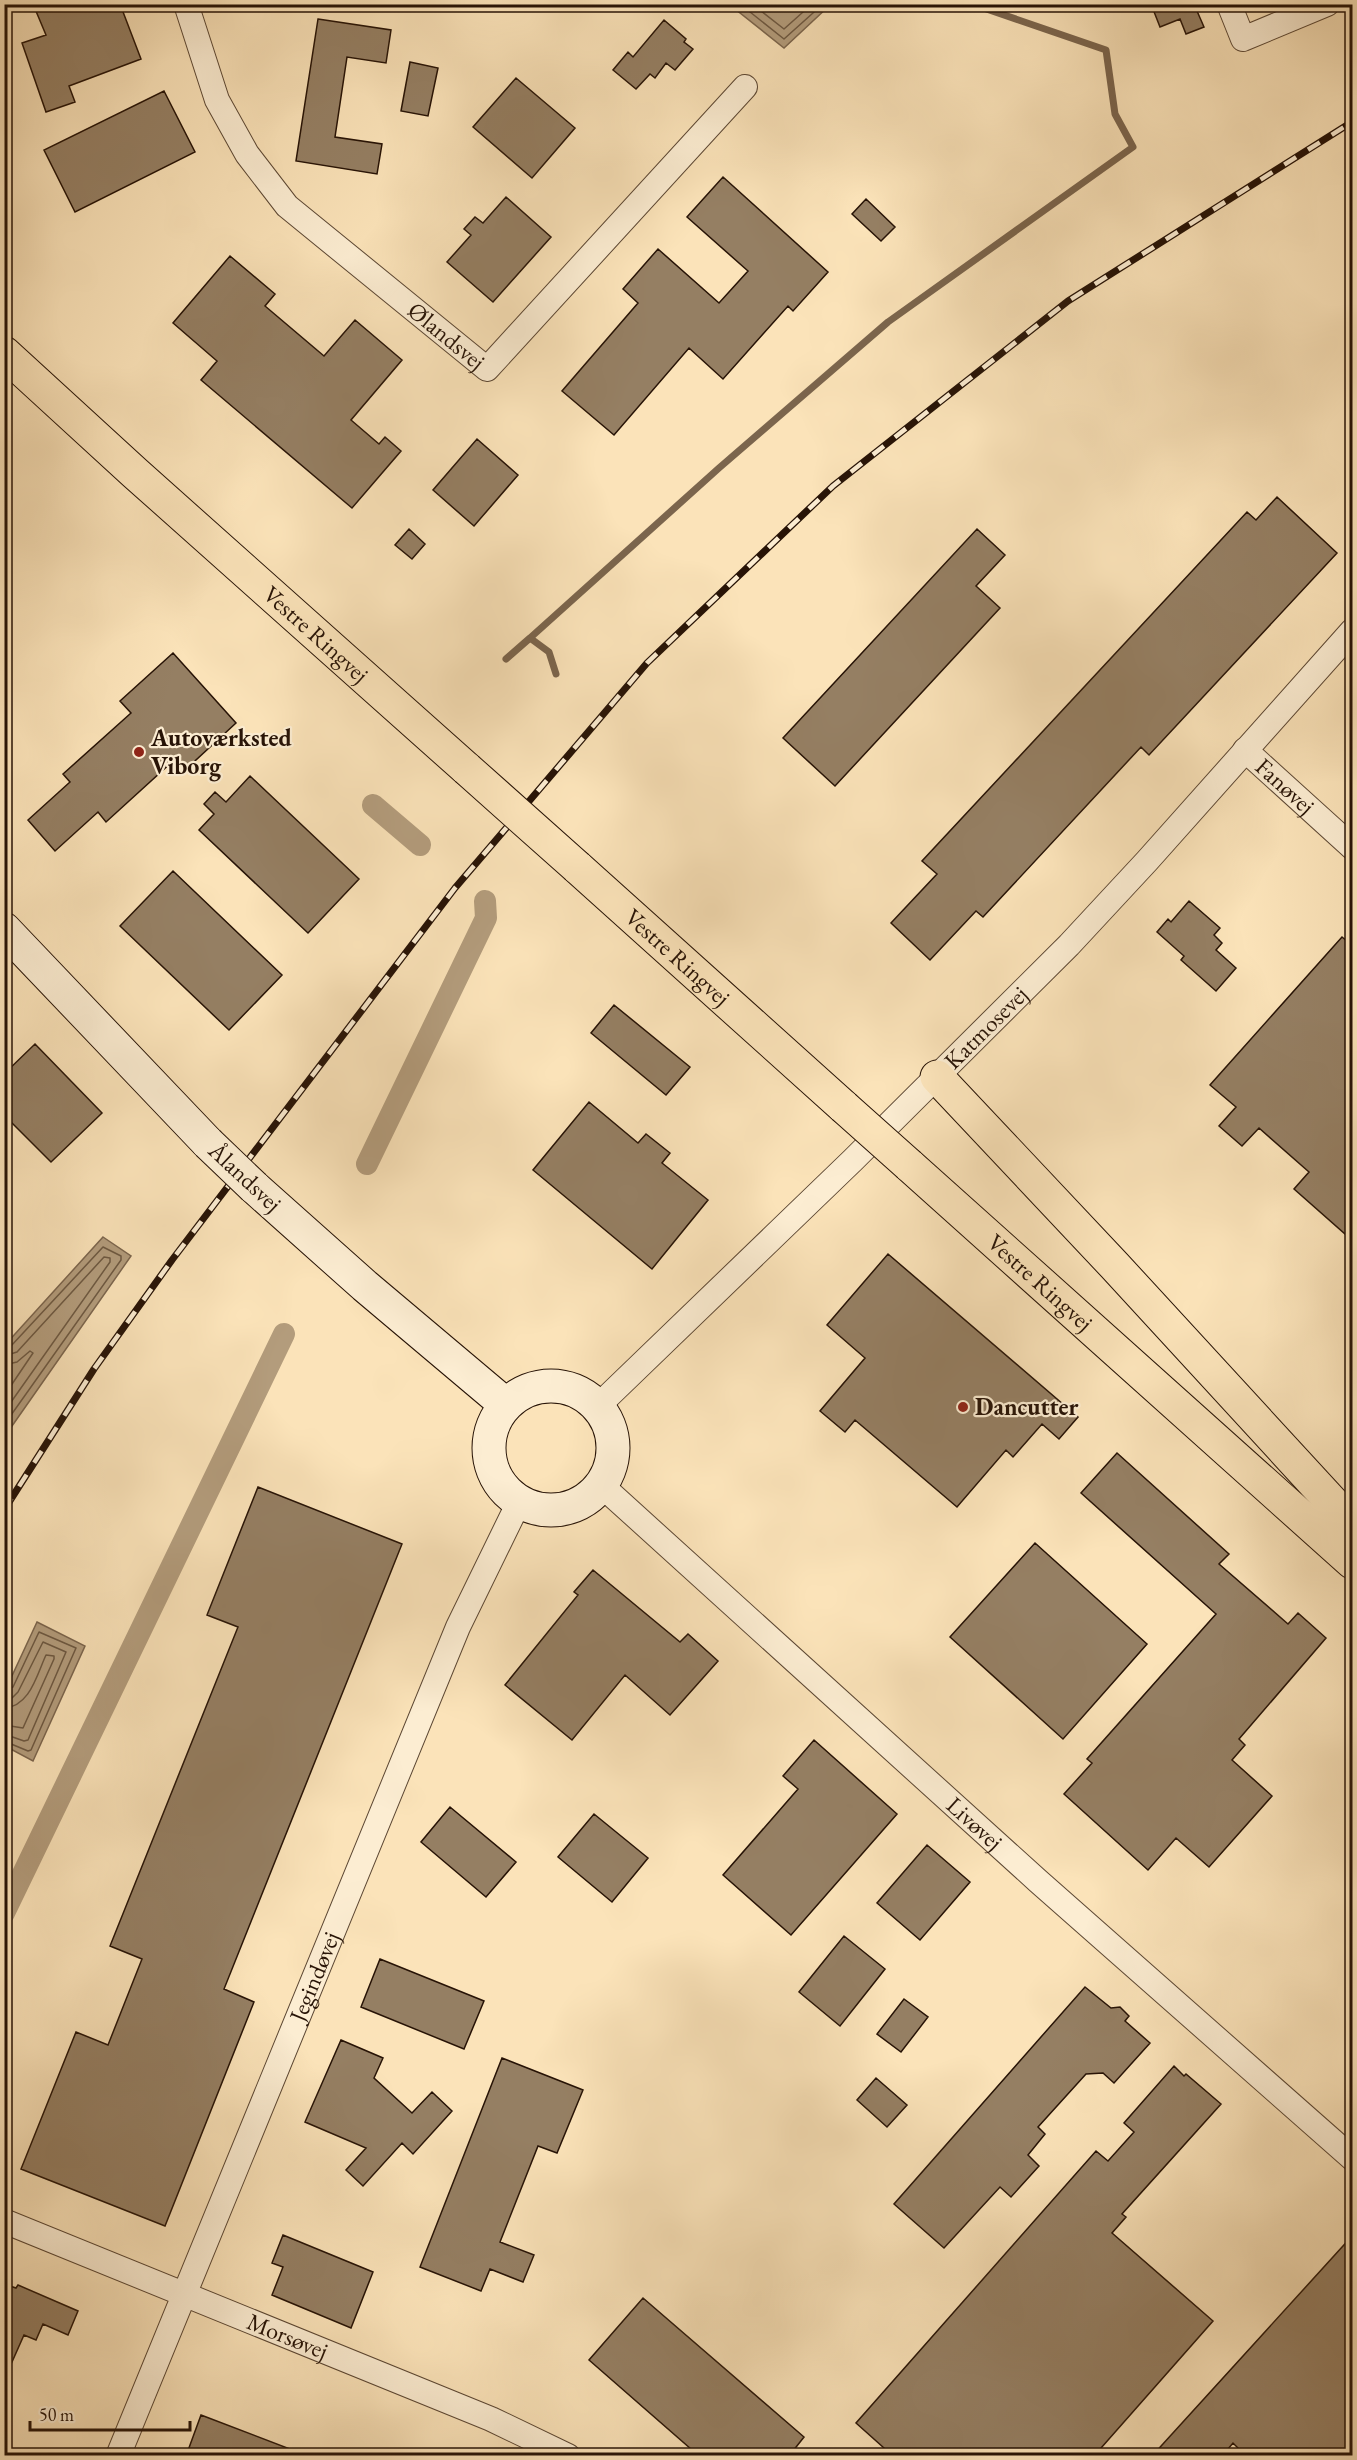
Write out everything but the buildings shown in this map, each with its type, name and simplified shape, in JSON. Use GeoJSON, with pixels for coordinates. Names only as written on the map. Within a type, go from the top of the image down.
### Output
{"type":"FeatureCollection","features":[{"type":"Feature","properties":{"kind":"main road","name":"Vestre Ringvej"},"geometry":{"type":"LineString","coordinates":[[4,352],[135,473],[1353,1562]]}},
{"type":"Feature","properties":{"kind":"main road"},"geometry":{"type":"LineString","coordinates":[[937,1077],[1353,1524]]}},
{"type":"Feature","properties":{"kind":"street","name":"Ølandsvej"},"geometry":{"type":"LineString","coordinates":[[186,4],[217,100],[247,154],[287,206],[487,369],[745,87]]}},
{"type":"Feature","properties":{"kind":"street"},"geometry":{"type":"LineString","coordinates":[[1228,4],[1243,39],[1327,4]]}},
{"type":"Feature","properties":{"kind":"street","name":"Katmosevej"},"geometry":{"type":"LineString","coordinates":[[598,1406],[937,1077],[1069,945],[1353,630]]}},
{"type":"Feature","properties":{"kind":"street","name":"Fanøvej"},"geometry":{"type":"LineString","coordinates":[[1245,750],[1353,847]]}},
{"type":"Feature","properties":{"kind":"street","name":"Ålandsvej"},"geometry":{"type":"LineString","coordinates":[[4,929],[208,1143],[254,1187],[365,1286],[505,1404]]}},
{"type":"Feature","properties":{"kind":"street"},"geometry":{"type":"LineString","coordinates":[[542,1386],[562,1386],[582,1393],[598,1406],[609,1424],[614,1444],[611,1466],[601,1485],[588,1498],[572,1507],[545,1509],[519,1502],[505,1490],[494,1474],[489,1457],[489,1438],[494,1420],[505,1404],[522,1392],[542,1386]]}},
{"type":"Feature","properties":{"kind":"street","name":"Livøvej"},"geometry":{"type":"LineString","coordinates":[[601,1485],[1038,1881],[1353,2158]]}},
{"type":"Feature","properties":{"kind":"street","name":"Jegindøvej"},"geometry":{"type":"LineString","coordinates":[[118,2456],[458,1627],[519,1502]]}},
{"type":"Feature","properties":{"kind":"street","name":"Morsøvej"},"geometry":{"type":"LineString","coordinates":[[4,2221],[491,2420],[568,2456]]}},
{"type":"Feature","properties":{"kind":"water"},"geometry":{"type":"Polygon","coordinates":[[[730,5],[830,5],[784,48],[730,5]]]}},
{"type":"Feature","properties":{"kind":"water"},"geometry":{"type":"Polygon","coordinates":[[[103,1237],[131,1256],[5,1436],[5,1345],[103,1237]]]}},
{"type":"Feature","properties":{"kind":"water"},"geometry":{"type":"Polygon","coordinates":[[[37,1622],[85,1646],[33,1761],[5,1746],[5,1691],[37,1622]]]}},
{"type":"Feature","properties":{"kind":"waterway"},"geometry":{"type":"LineString","coordinates":[[530,638],[719,468],[888,322],[1133,147],[1115,114],[1106,50],[972,4]]}},
{"type":"Feature","properties":{"kind":"waterway"},"geometry":{"type":"LineString","coordinates":[[506,659],[530,638],[549,652],[556,674]]}},
{"type":"Feature","properties":{"kind":"waterway"},"geometry":{"type":"LineString","coordinates":[[373,805],[420,845]]}},
{"type":"Feature","properties":{"kind":"waterway"},"geometry":{"type":"LineString","coordinates":[[367,1164],[486,918],[485,901]]}},
{"type":"Feature","properties":{"kind":"waterway"},"geometry":{"type":"LineString","coordinates":[[4,1913],[284,1334]]}},
{"type":"Feature","properties":{"kind":"railway"},"geometry":{"type":"LineString","coordinates":[[4,1510],[94,1369],[172,1260],[455,888],[647,663],[833,486],[1068,301],[1352,122]]}},
{"type":"Feature","properties":{"kind":"place","name":"Autoværksted Viborg"},"geometry":{"type":"Point","coordinates":[139,752]}},
{"type":"Feature","properties":{"kind":"place","name":"Dancutter"},"geometry":{"type":"Point","coordinates":[963,1407]}}]}
